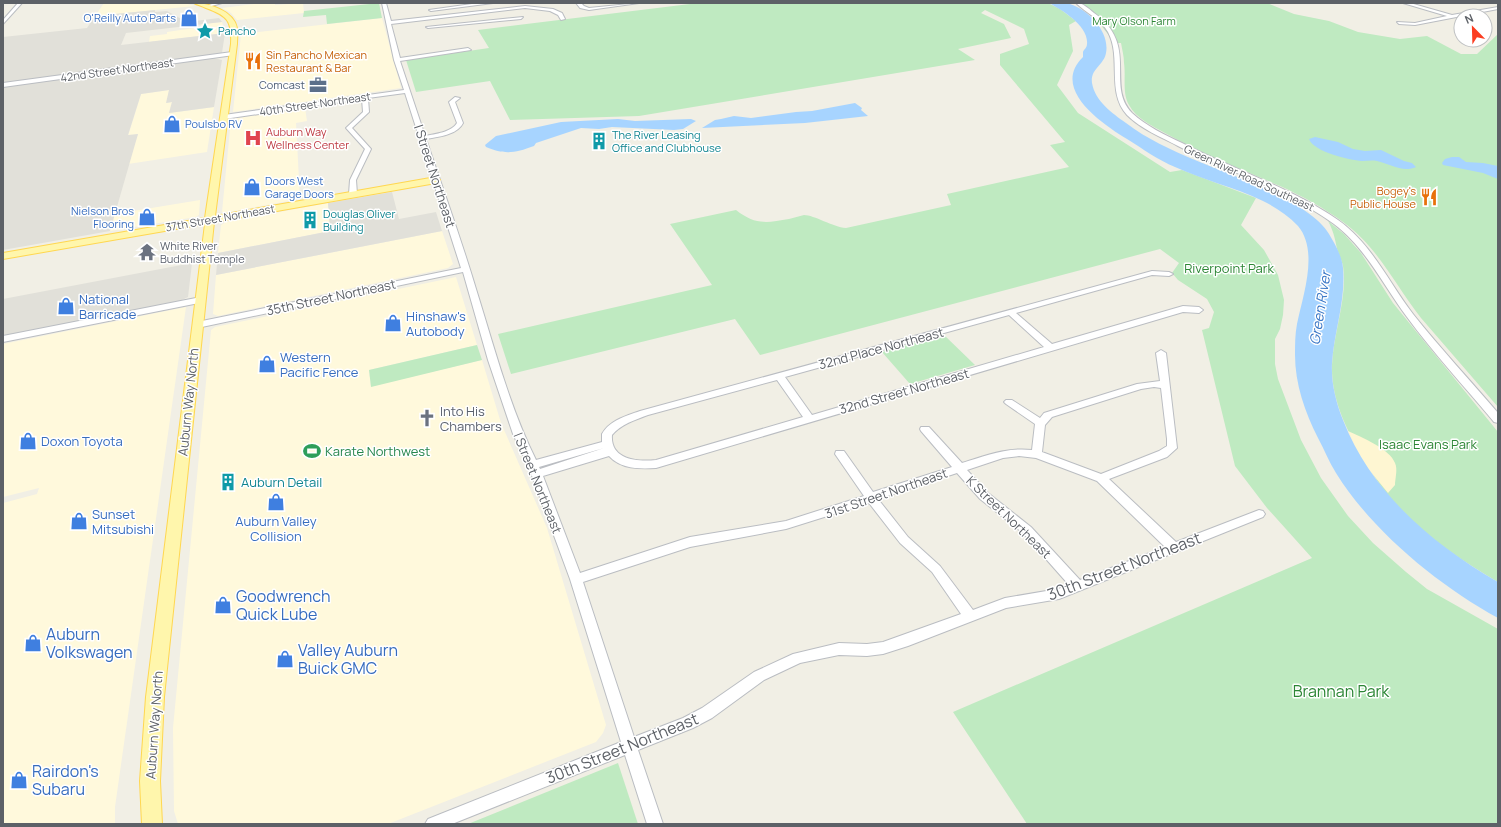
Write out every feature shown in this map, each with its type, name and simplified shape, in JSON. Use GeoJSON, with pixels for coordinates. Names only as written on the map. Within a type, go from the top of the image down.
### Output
{"type":"FeatureCollection","features":[{"type":"Feature","properties":{"kind":"main road","name":"Auburn Way North"},"geometry":{"type":"LineString","coordinates":[[152,824],[150,781],[155,697],[197,325],[232,54],[234,28],[221,12],[206,4]]}},
{"type":"Feature","properties":{"kind":"main road","name":"37th Street Northeast"},"geometry":{"type":"LineString","coordinates":[[3,256],[436,180]]}},
{"type":"Feature","properties":{"kind":"street"},"geometry":{"type":"LineString","coordinates":[[3,23],[20,3]]}},
{"type":"Feature","properties":{"kind":"street"},"geometry":{"type":"LineString","coordinates":[[206,4],[220,3]]}},
{"type":"Feature","properties":{"kind":"street","name":"I Street Northeast"},"geometry":{"type":"LineString","coordinates":[[384,3],[397,60],[466,269],[514,424],[535,470],[576,579],[655,824]]}},
{"type":"Feature","properties":{"kind":"street"},"geometry":{"type":"LineString","coordinates":[[430,10],[491,3]]}},
{"type":"Feature","properties":{"kind":"street"},"geometry":{"type":"LineString","coordinates":[[389,24],[478,13],[538,8],[549,3]]}},
{"type":"Feature","properties":{"kind":"street"},"geometry":{"type":"LineString","coordinates":[[578,3],[584,8],[637,3]]}},
{"type":"Feature","properties":{"kind":"street","name":"Green River Road Southeast"},"geometry":{"type":"LineString","coordinates":[[1078,3],[1110,29],[1115,43],[1119,63],[1120,100],[1129,113],[1154,131],[1200,155],[1300,200],[1321,212],[1347,231],[1362,246],[1374,262],[1400,303],[1411,317],[1498,420]]}},
{"type":"Feature","properties":{"kind":"street"},"geometry":{"type":"LineString","coordinates":[[1405,3],[1452,17]]}},
{"type":"Feature","properties":{"kind":"street"},"geometry":{"type":"LineString","coordinates":[[474,5],[482,22]]}},
{"type":"Feature","properties":{"kind":"street"},"geometry":{"type":"LineString","coordinates":[[1399,23],[1415,24],[1452,17]]}},
{"type":"Feature","properties":{"kind":"street"},"geometry":{"type":"LineString","coordinates":[[428,27],[521,18]]}},
{"type":"Feature","properties":{"kind":"street"},"geometry":{"type":"LineString","coordinates":[[397,60],[468,50]]}},
{"type":"Feature","properties":{"kind":"street","name":"42nd Street Northeast"},"geometry":{"type":"LineString","coordinates":[[3,85],[232,54]]}},
{"type":"Feature","properties":{"kind":"street","name":"40th Street Northeast"},"geometry":{"type":"LineString","coordinates":[[224,117],[407,91]]}},
{"type":"Feature","properties":{"kind":"street"},"geometry":{"type":"LineString","coordinates":[[353,194],[352,185],[368,150],[367,146],[350,131],[349,128],[366,112],[365,97]]}},
{"type":"Feature","properties":{"kind":"street"},"geometry":{"type":"LineString","coordinates":[[422,138],[443,134],[458,127],[460,123],[452,102],[457,98]]}},
{"type":"Feature","properties":{"kind":"street","name":"35th Street Northeast"},"geometry":{"type":"LineString","coordinates":[[197,325],[466,269]]}},
{"type":"Feature","properties":{"kind":"street","name":"32nd Place Northeast"},"geometry":{"type":"LineString","coordinates":[[610,448],[607,434],[624,420],[631,417],[1152,273],[1170,274]]}},
{"type":"Feature","properties":{"kind":"street"},"geometry":{"type":"LineString","coordinates":[[3,339],[201,300]]}},
{"type":"Feature","properties":{"kind":"street","name":"32nd Street Northeast"},"geometry":{"type":"LineString","coordinates":[[610,448],[614,456],[630,464],[656,464],[1183,309],[1199,310]]}},
{"type":"Feature","properties":{"kind":"street"},"geometry":{"type":"LineString","coordinates":[[1010,312],[1051,348]]}},
{"type":"Feature","properties":{"kind":"street"},"geometry":{"type":"LineString","coordinates":[[1161,352],[1172,438],[1171,450],[1100,478],[1174,548]]}},
{"type":"Feature","properties":{"kind":"street"},"geometry":{"type":"LineString","coordinates":[[779,376],[810,419]]}},
{"type":"Feature","properties":{"kind":"street"},"geometry":{"type":"LineString","coordinates":[[1037,454],[1041,422],[1045,417],[1135,387],[1151,384],[1165,385]]}},
{"type":"Feature","properties":{"kind":"street"},"geometry":{"type":"LineString","coordinates":[[1009,402],[1041,422]]}},
{"type":"Feature","properties":{"kind":"street","name":"K Street Northeast"},"geometry":{"type":"LineString","coordinates":[[925,429],[984,496],[1027,530],[1078,586]]}},
{"type":"Feature","properties":{"kind":"street"},"geometry":{"type":"LineString","coordinates":[[535,470],[610,448]]}},
{"type":"Feature","properties":{"kind":"street","name":"31st Street Northeast"},"geometry":{"type":"LineString","coordinates":[[576,579],[685,544],[715,537],[781,527],[1009,452],[1037,454],[1100,478]]}},
{"type":"Feature","properties":{"kind":"street"},"geometry":{"type":"LineString","coordinates":[[840,454],[871,498],[898,532],[943,578],[970,616]]}},
{"type":"Feature","properties":{"kind":"street","name":"30th Street Northeast"},"geometry":{"type":"LineString","coordinates":[[433,824],[688,723],[707,712],[759,676],[798,658],[839,649],[867,650],[882,648],[903,642],[1005,603],[1059,594],[1259,514]]}},
{"type":"Feature","properties":{"kind":"shaded area"},"geometry":{"type":"Polygon","coordinates":[[[104,3],[184,3],[195,6],[95,16],[104,3]]]}},
{"type":"Feature","properties":{"kind":"shaded area"},"geometry":{"type":"Polygon","coordinates":[[[261,3],[275,3],[275,5],[303,3],[304,13],[237,20],[231,13],[222,8],[261,3]]]}},
{"type":"Feature","properties":{"kind":"shaded area"},"geometry":{"type":"Polygon","coordinates":[[[155,10],[155,12],[167,11],[187,22],[219,18],[222,22],[126,33],[121,45],[225,33],[222,53],[3,83],[3,37],[87,28],[95,16],[155,10]]]}},
{"type":"Feature","properties":{"kind":"shaded area"},"geometry":{"type":"Polygon","coordinates":[[[382,18],[401,88],[233,112],[241,34],[382,18]]]}},
{"type":"Feature","properties":{"kind":"shaded area"},"geometry":{"type":"Polygon","coordinates":[[[222,22],[225,33],[149,42],[150,36],[201,27],[201,24],[222,22]]]}},
{"type":"Feature","properties":{"kind":"shaded area"},"geometry":{"type":"Polygon","coordinates":[[[214,58],[222,60],[214,107],[169,113],[172,102],[166,103],[169,90],[141,94],[128,135],[138,134],[110,231],[3,250],[3,86],[214,58]]]}},
{"type":"Feature","properties":{"kind":"shaded area","name":"Poulsbo RV"},"geometry":{"type":"Polygon","coordinates":[[[169,90],[167,103],[172,102],[169,113],[214,107],[207,152],[128,164],[138,134],[128,136],[141,94],[169,90]]]}},
{"type":"Feature","properties":{"kind":"shaded area"},"geometry":{"type":"Polygon","coordinates":[[[305,108],[307,121],[296,123],[300,199],[222,212],[231,119],[305,108]]]}},
{"type":"Feature","properties":{"kind":"shaded area"},"geometry":{"type":"Polygon","coordinates":[[[392,192],[399,219],[436,212],[442,231],[216,275],[218,253],[330,231],[328,203],[392,192]]]}},
{"type":"Feature","properties":{"kind":"shaded area"},"geometry":{"type":"Polygon","coordinates":[[[200,200],[199,215],[196,217],[110,231],[115,214],[200,200]]]}},
{"type":"Feature","properties":{"kind":"shaded area"},"geometry":{"type":"Polygon","coordinates":[[[328,203],[331,231],[218,253],[221,225],[226,222],[328,203]]]}},
{"type":"Feature","properties":{"kind":"shaded area"},"geometry":{"type":"Polygon","coordinates":[[[442,231],[453,264],[448,268],[218,316],[213,314],[216,275],[442,231]]]}},
{"type":"Feature","properties":{"kind":"shaded area","name":"National Barricade"},"geometry":{"type":"Polygon","coordinates":[[[192,263],[188,297],[180,301],[3,336],[3,299],[192,263]]]}},
{"type":"Feature","properties":{"kind":"shaded area"},"geometry":{"type":"Polygon","coordinates":[[[456,277],[477,345],[369,370],[371,386],[482,360],[501,423],[547,528],[606,725],[603,733],[596,742],[388,824],[178,824],[174,811],[173,728],[211,330],[215,327],[456,277]]]}},
{"type":"Feature","properties":{"kind":"shaded area"},"geometry":{"type":"Polygon","coordinates":[[[186,307],[115,807],[115,824],[3,824],[3,503],[37,494],[39,488],[3,497],[3,344],[186,307]]]}},
{"type":"Feature","properties":{"kind":"green space"},"geometry":{"type":"Polygon","coordinates":[[[379,3],[382,18],[327,24],[326,15],[303,17],[304,11],[379,3]]]}},
{"type":"Feature","properties":{"kind":"green space"},"geometry":{"type":"Polygon","coordinates":[[[698,3],[1048,3],[1060,9],[1076,21],[1069,25],[1073,51],[1057,85],[1078,113],[1170,172],[1182,170],[1256,198],[1241,225],[1264,250],[1278,275],[1284,300],[1280,329],[1275,339],[1275,364],[1278,379],[1301,440],[1321,478],[1348,516],[1373,543],[1406,572],[1427,589],[1498,629],[1498,824],[1027,824],[953,712],[1312,558],[1267,508],[1235,466],[1202,330],[1209,328],[1214,312],[1207,299],[1178,280],[1172,273],[1179,263],[1160,249],[760,355],[735,319],[511,374],[498,334],[712,285],[670,224],[736,210],[749,218],[761,222],[791,219],[804,215],[835,226],[846,228],[951,205],[947,194],[1069,167],[1050,145],[1065,142],[1000,65],[1000,54],[1029,44],[1024,29],[985,10],[981,13],[1004,24],[1011,38],[958,49],[975,60],[639,116],[510,120],[490,81],[416,92],[406,60],[489,48],[478,30],[698,3]]]}},
{"type":"Feature","properties":{"kind":"green space","name":"Mary Olson Farm"},"geometry":{"type":"Polygon","coordinates":[[[1077,3],[1267,3],[1294,14],[1329,21],[1358,32],[1400,39],[1427,36],[1461,54],[1477,54],[1483,48],[1493,48],[1493,39],[1498,34],[1498,407],[1421,318],[1366,243],[1343,222],[1305,198],[1193,148],[1140,118],[1132,110],[1127,101],[1125,90],[1125,68],[1121,43],[1115,43],[1092,14],[1077,3]]]}},
{"type":"Feature","properties":{"kind":"green space","name":"Isaac Evans Park"},"geometry":{"type":"Polygon","coordinates":[[[1328,221],[1344,234],[1361,253],[1393,303],[1498,432],[1498,582],[1448,550],[1417,526],[1403,512],[1375,478],[1348,431],[1336,399],[1332,377],[1333,353],[1344,290],[1343,264],[1337,249],[1333,231],[1328,221]]]}},
{"type":"Feature","properties":{"kind":"green space"},"geometry":{"type":"Polygon","coordinates":[[[944,335],[975,365],[910,384],[882,352],[944,335]]]}},
{"type":"Feature","properties":{"kind":"green space"},"geometry":{"type":"Polygon","coordinates":[[[477,345],[482,360],[371,387],[369,370],[477,345]]]}},
{"type":"Feature","properties":{"kind":"green space"},"geometry":{"type":"Polygon","coordinates":[[[618,763],[638,824],[468,824],[618,763]]]}},
{"type":"Feature","properties":{"kind":"sand"},"geometry":{"type":"Polygon","coordinates":[[[1348,431],[1381,448],[1392,458],[1396,468],[1395,485],[1388,493],[1362,461],[1348,431]]]}},
{"type":"Feature","properties":{"kind":"water","name":"Green River"},"geometry":{"type":"Polygon","coordinates":[[[1049,3],[1070,4],[1084,11],[1097,23],[1105,37],[1105,57],[1093,74],[1092,83],[1100,101],[1110,111],[1134,129],[1159,144],[1248,181],[1287,200],[1319,222],[1329,234],[1340,255],[1343,268],[1343,292],[1333,351],[1332,378],[1334,392],[1343,420],[1355,446],[1370,470],[1387,493],[1406,514],[1450,551],[1498,582],[1498,618],[1452,590],[1387,536],[1351,495],[1331,464],[1309,418],[1299,387],[1295,366],[1297,324],[1308,274],[1308,248],[1304,236],[1298,226],[1290,218],[1263,201],[1186,172],[1163,161],[1105,124],[1094,115],[1076,93],[1073,81],[1074,69],[1083,57],[1083,52],[1087,47],[1084,31],[1074,19],[1049,3]]]}},
{"type":"Feature","properties":{"kind":"water"},"geometry":{"type":"Polygon","coordinates":[[[855,103],[862,108],[861,110],[868,116],[805,123],[702,128],[715,120],[734,116],[751,118],[812,111],[855,103]]]}},
{"type":"Feature","properties":{"kind":"water"},"geometry":{"type":"Polygon","coordinates":[[[618,119],[635,121],[691,119],[696,121],[683,129],[674,130],[612,127],[599,129],[581,128],[536,143],[534,146],[515,152],[493,150],[485,145],[496,136],[561,122],[618,119]]]}},
{"type":"Feature","properties":{"kind":"water"},"geometry":{"type":"Polygon","coordinates":[[[1315,137],[1338,142],[1353,149],[1365,151],[1381,150],[1404,161],[1412,163],[1416,167],[1411,169],[1401,169],[1377,161],[1362,161],[1341,157],[1312,144],[1309,139],[1315,137]]]}},
{"type":"Feature","properties":{"kind":"water"},"geometry":{"type":"Polygon","coordinates":[[[1459,157],[1466,162],[1498,166],[1498,179],[1483,173],[1443,165],[1442,163],[1445,159],[1459,157]]]}},
{"type":"Feature","properties":{"kind":"place","name":"O'Reilly Auto Parts"},"geometry":{"type":"Point","coordinates":[189,18]}},
{"type":"Feature","properties":{"kind":"place","name":"Pancho"},"geometry":{"type":"Point","coordinates":[205,31]}},
{"type":"Feature","properties":{"kind":"place","name":"Sin Pancho Mexican Restaurant & Bar"},"geometry":{"type":"Point","coordinates":[253,61]}},
{"type":"Feature","properties":{"kind":"place","name":"Comcast"},"geometry":{"type":"Point","coordinates":[318,85]}},
{"type":"Feature","properties":{"kind":"place","name":"Poulsbo RV"},"geometry":{"type":"Point","coordinates":[172,124]}},
{"type":"Feature","properties":{"kind":"place","name":"Auburn Way Wellness Center"},"geometry":{"type":"Point","coordinates":[253,138]}},
{"type":"Feature","properties":{"kind":"place","name":"The River Leasing Office and Clubhouse"},"geometry":{"type":"Point","coordinates":[599,141]}},
{"type":"Feature","properties":{"kind":"place","name":"Doors West Garage Doors"},"geometry":{"type":"Point","coordinates":[252,187]}},
{"type":"Feature","properties":{"kind":"place","name":"Bogey's Public House"},"geometry":{"type":"Point","coordinates":[1429,197]}},
{"type":"Feature","properties":{"kind":"place","name":"Nielson Bros Flooring"},"geometry":{"type":"Point","coordinates":[147,217]}},
{"type":"Feature","properties":{"kind":"place","name":"Douglas Oliver Building"},"geometry":{"type":"Point","coordinates":[310,220]}},
{"type":"Feature","properties":{"kind":"place","name":"White River Buddhist Temple"},"geometry":{"type":"Point","coordinates":[147,252]}},
{"type":"Feature","properties":{"kind":"place","name":"National Barricade"},"geometry":{"type":"Point","coordinates":[66,306]}},
{"type":"Feature","properties":{"kind":"place","name":"Hinshaw's Autobody"},"geometry":{"type":"Point","coordinates":[393,323]}},
{"type":"Feature","properties":{"kind":"place","name":"Western Pacific Fence"},"geometry":{"type":"Point","coordinates":[267,364]}},
{"type":"Feature","properties":{"kind":"place","name":"Into His Chambers"},"geometry":{"type":"Point","coordinates":[427,418]}},
{"type":"Feature","properties":{"kind":"place","name":"Doxon Toyota"},"geometry":{"type":"Point","coordinates":[28,441]}},
{"type":"Feature","properties":{"kind":"place","name":"Karate Northwest"},"geometry":{"type":"Point","coordinates":[312,451]}},
{"type":"Feature","properties":{"kind":"place","name":"Auburn Detail"},"geometry":{"type":"Point","coordinates":[228,482]}},
{"type":"Feature","properties":{"kind":"place","name":"Auburn Valley Collision"},"geometry":{"type":"Point","coordinates":[276,502]}},
{"type":"Feature","properties":{"kind":"place","name":"Sunset Mitsubishi"},"geometry":{"type":"Point","coordinates":[79,521]}},
{"type":"Feature","properties":{"kind":"place","name":"Goodwrench Quick Lube"},"geometry":{"type":"Point","coordinates":[223,605]}},
{"type":"Feature","properties":{"kind":"place","name":"Auburn Volkswagen"},"geometry":{"type":"Point","coordinates":[33,643]}},
{"type":"Feature","properties":{"kind":"place","name":"Valley Auburn Buick GMC"},"geometry":{"type":"Point","coordinates":[285,659]}},
{"type":"Feature","properties":{"kind":"place","name":"Rairdon's Subaru"},"geometry":{"type":"Point","coordinates":[19,780]}},
{"type":"Feature","properties":{"kind":"park label","name":"Riverpoint Park"},"geometry":{"type":"Point","coordinates":[1229,268]}},
{"type":"Feature","properties":{"kind":"park label","name":"Brannan Park"},"geometry":{"type":"Point","coordinates":[1341,691]}}]}
